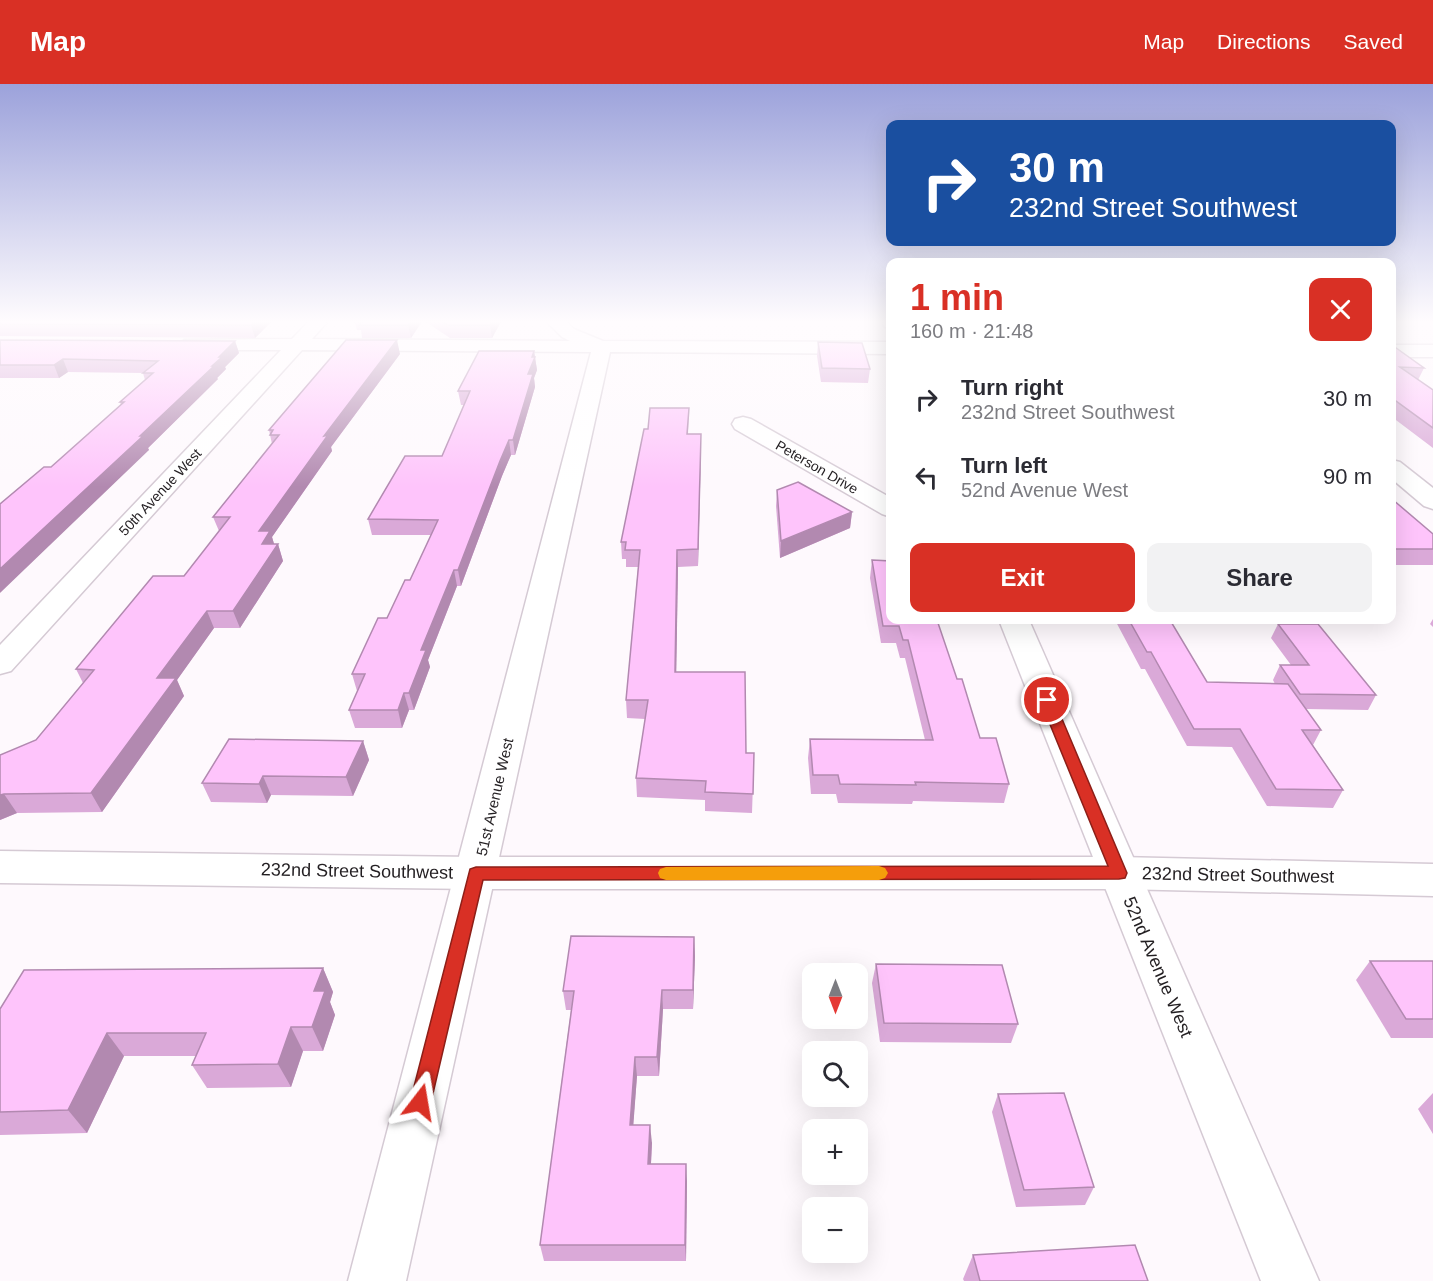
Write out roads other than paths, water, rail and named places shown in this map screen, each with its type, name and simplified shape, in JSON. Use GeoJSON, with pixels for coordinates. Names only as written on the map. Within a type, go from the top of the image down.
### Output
{"type":"FeatureCollection","features":[{"type":"Feature","properties":{"kind":"street","name":"50th Avenue West"},"geometry":{"type":"LineString","coordinates":[[0,664],[267,376]]}},
{"type":"Feature","properties":{"kind":"street","name":"51st Avenue West"},"geometry":{"type":"LineString","coordinates":[[377,1281],[595,376]]}},
{"type":"Feature","properties":{"kind":"street","name":"Peterson Drive"},"geometry":{"type":"LineString","coordinates":[[743,424],[886,506]]}},
{"type":"Feature","properties":{"kind":"street"},"geometry":{"type":"LineString","coordinates":[[1396,470],[1433,501]]}},
{"type":"Feature","properties":{"kind":"street","name":"52nd Avenue West"},"geometry":{"type":"LineString","coordinates":[[1016,624],[1290,1281]]}},
{"type":"Feature","properties":{"kind":"street","name":"232nd Street Southwest"},"geometry":{"type":"LineString","coordinates":[[4,872],[1119,873],[1433,880]]}}]}
